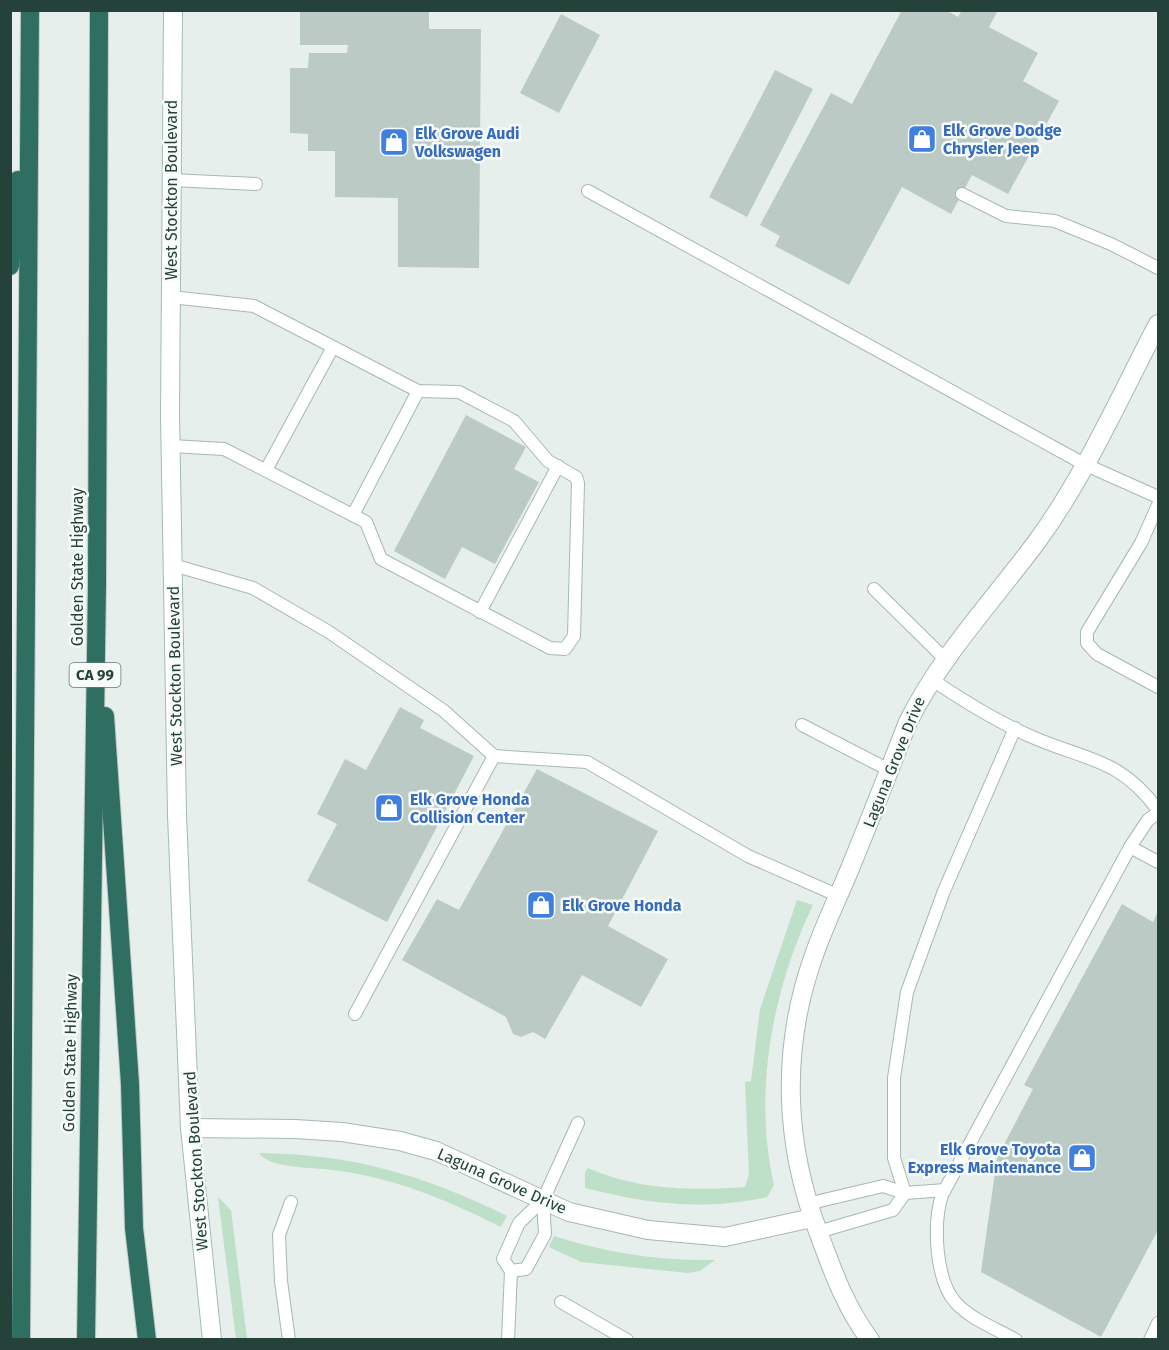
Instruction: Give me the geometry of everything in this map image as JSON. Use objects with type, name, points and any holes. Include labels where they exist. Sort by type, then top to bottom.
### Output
[{"type":"highway","points":[[21,1340],[30,10]]},
{"type":"highway","name":"Golden State Highway","points":[[86,1340],[97,584],[99,10]]},
{"type":"highway","points":[[10,266],[30,56]]},
{"type":"highway","points":[[97,584],[130,1084],[134,1228],[147,1340]]},
{"type":"street","name":"West Stockton Boulevard","points":[[173,10],[171,446],[177,815],[190,1128],[212,1340]]},
{"type":"street","name":"Laguna Grove Drive","points":[[870,1340],[852,1315],[840,1291],[813,1218],[794,1147],[790,1065],[798,1011],[813,958],[908,722],[931,679],[944,658],[1038,540],[1084,464],[1158,324]]},
{"type":"street","name":"Laguna Grove Drive","points":[[190,1128],[295,1129],[342,1132],[400,1141],[436,1151],[569,1212],[648,1230],[725,1236],[813,1218]]},
{"type":"lane","points":[[171,180],[256,184]]},
{"type":"lane","points":[[588,191],[1084,464],[1158,497]]},
{"type":"lane","points":[[962,194],[1006,216],[1055,221],[1111,244],[1158,268]]},
{"type":"lane","points":[[171,297],[255,306],[418,391],[459,392],[514,421],[548,461],[576,477],[578,483],[574,636],[571,644],[565,649],[549,648],[381,559],[366,522],[224,449],[171,446]]},
{"type":"lane","points":[[266,470],[333,347]]},
{"type":"lane","points":[[353,515],[418,391]]},
{"type":"lane","points":[[480,612],[558,466]]},
{"type":"lane","points":[[1158,505],[1141,543],[1088,632],[1087,643],[1097,654],[1158,687]]},
{"type":"lane","points":[[173,566],[253,588],[329,632],[444,711],[494,756],[587,762],[748,856],[839,896]]},
{"type":"lane","points":[[874,589],[944,658]]},
{"type":"lane","points":[[931,679],[1015,728],[1100,761],[1127,775],[1144,791],[1158,812],[1148,820],[1130,847],[945,1190],[937,1210],[938,1252],[950,1294],[957,1304],[972,1315],[1016,1340]]},
{"type":"lane","points":[[802,725],[889,770]]},
{"type":"lane","points":[[905,1193],[894,1158],[894,1078],[907,992],[944,891],[1015,728]]},
{"type":"lane","points":[[355,1014],[494,756]]},
{"type":"lane","points":[[1130,847],[1158,862]]},
{"type":"lane","points":[[508,1340],[511,1271],[503,1259],[519,1223],[543,1200],[578,1122]]},
{"type":"lane","points":[[813,1218],[883,1186],[905,1193],[945,1190]]},
{"type":"lane","points":[[813,1218],[893,1210],[905,1193]]},
{"type":"lane","points":[[511,1271],[526,1269],[545,1234],[543,1200]]},
{"type":"lane","points":[[289,1340],[281,1281],[279,1234],[291,1202]]},
{"type":"lane","points":[[561,1302],[627,1340]]},
{"type":"lane","points":[[1150,1340],[1158,1323]]},
{"type":"green space","points":[[797,900],[813,905],[787,972],[770,1042],[765,1114],[774,1185],[767,1197],[720,1204],[676,1204],[631,1198],[585,1188],[585,1172],[588,1168],[645,1185],[685,1189],[745,1187],[749,1174],[745,1082],[751,1081],[760,1009]]},
{"type":"green space","points":[[259,1153],[325,1158],[387,1170],[446,1189],[507,1216],[501,1227],[440,1199],[398,1184],[355,1173],[281,1165],[264,1158]]},
{"type":"green space","points":[[218,1197],[231,1210],[247,1339],[236,1339]]},
{"type":"green space","points":[[554,1236],[633,1255],[715,1260],[700,1271],[687,1273],[581,1262],[549,1247]]},
{"type":"building","name":"Elk Grove Audi Volkswagen","points":[[300,10],[429,10],[429,29],[481,29],[479,268],[398,267],[398,198],[335,197],[335,151],[308,151],[308,134],[290,133],[290,68],[308,68],[309,53],[347,53],[348,45],[300,45]]},
{"type":"building","name":"Elk Grove Dodge Chrysler Jeep","points":[[902,10],[946,10],[958,17],[962,10],[998,10],[989,27],[1038,53],[1023,81],[1059,101],[1008,194],[972,175],[951,214],[902,187],[849,285],[775,246],[780,236],[760,225],[831,93],[852,104]]},
{"type":"building","points":[[561,14],[600,35],[559,113],[520,93]]},
{"type":"building","points":[[775,70],[813,89],[747,217],[709,197]]},
{"type":"building","points":[[466,415],[526,447],[514,469],[539,482],[495,564],[462,547],[445,579],[394,551]]},
{"type":"building","points":[[400,707],[424,720],[420,728],[474,756],[387,922],[307,881],[337,824],[317,814],[345,759],[366,770]]},
{"type":"building","name":"Elk Grove Honda","points":[[537,769],[658,831],[608,926],[668,959],[641,1007],[582,975],[545,1039],[533,1032],[521,1037],[513,1034],[506,1017],[402,960],[437,899],[459,910]]},
{"type":"building","points":[[1122,904],[1153,922],[1158,911],[1158,1230],[1101,1337],[981,1272],[997,1158],[1033,1089],[1024,1085]]},
{"type":"place","name":"Elk Grove Dodge Chrysler Jeep","points":[[922,139]]},
{"type":"place","name":"Elk Grove Audi Volkswagen","points":[[394,142]]},
{"type":"place","name":"Elk Grove Honda Collision Center","points":[[389,808]]},
{"type":"place","name":"Elk Grove Honda","points":[[541,905]]},
{"type":"place","name":"Elk Grove Toyota Express Maintenance","points":[[1082,1158]]}]
